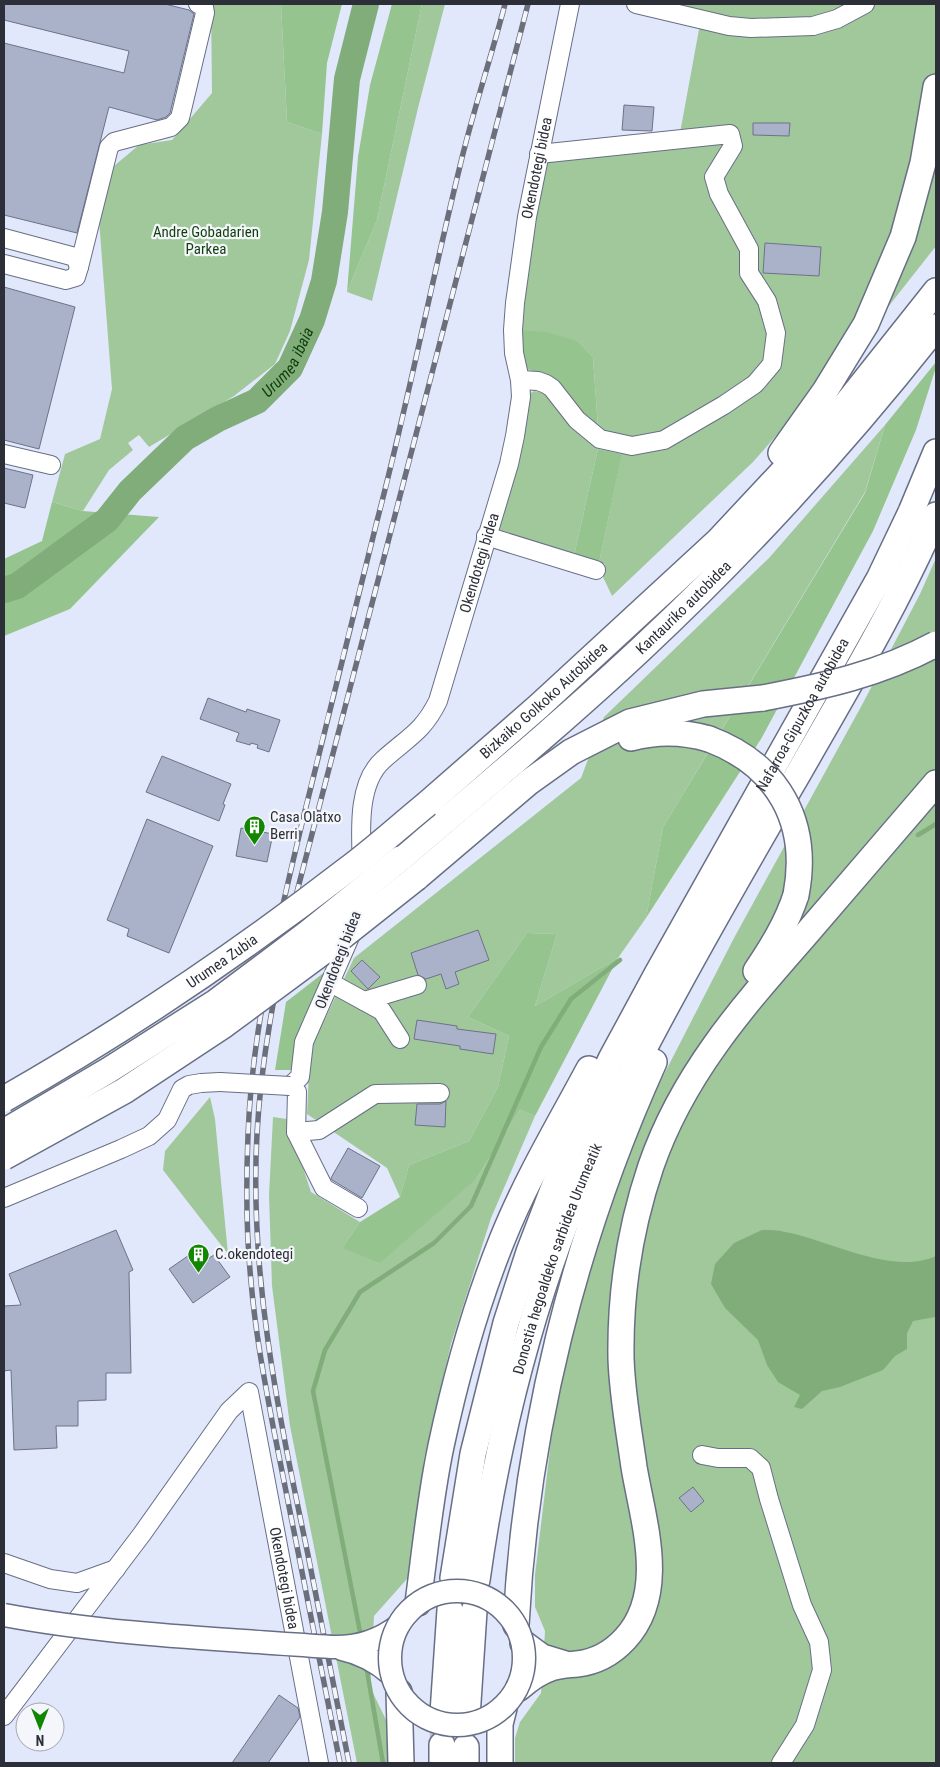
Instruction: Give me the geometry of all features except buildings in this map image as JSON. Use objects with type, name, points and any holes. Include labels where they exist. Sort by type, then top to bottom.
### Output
[{"type":"highway","points":[[659,595],[775,460],[803,424],[826,391],[866,324],[903,237],[923,163],[936,87]]},
{"type":"highway","name":"Kantauriko autobidea","points":[[659,595],[718,541],[847,403],[936,291]]},
{"type":"highway","name":"Kantauriko autobidea","points":[[400,859],[556,727],[642,648],[795,493],[862,417],[936,327]]},
{"type":"highway","name":"Nafarroa-Gipuzkoa autobidea","points":[[657,974],[880,577],[911,512],[936,452]]},
{"type":"highway","name":"Nafarroa-Gipuzkoa autobidea","points":[[695,956],[892,606],[925,542],[936,515]]},
{"type":"highway","name":"Bizkaiko Golkoko Autobidea","points":[[426,804],[539,706],[659,595]]},
{"type":"highway","points":[[4,1158],[124,1091],[224,1025],[320,954],[416,878],[529,782],[572,752],[630,722],[703,704],[763,698],[826,686],[868,674],[908,659],[936,644]]},
{"type":"highway","points":[[457,844],[563,768],[602,748],[632,738],[662,732],[693,734],[738,751],[763,771],[783,798],[793,821],[799,845],[799,879],[791,912],[774,945],[740,995],[734,1018]]},
{"type":"highway","points":[[518,1688],[540,1672],[608,1653],[617,1647],[631,1632],[643,1610],[649,1581],[647,1537],[624,1396],[622,1362],[623,1293],[634,1226],[642,1193],[665,1131],[697,1072],[734,1018],[936,783]]},
{"type":"highway","name":"Urumea Zubia","points":[[4,1099],[134,1022],[246,945],[349,869],[426,804]]},
{"type":"highway","name":"Urumea Zubia","points":[[4,1132],[109,1070],[216,1002],[308,934],[400,859]]},
{"type":"highway","points":[[576,1663],[542,1657],[520,1634],[518,1580],[542,1406],[574,1278],[597,1205],[652,1068],[690,984],[695,956]]},
{"type":"highway","name":"Donostia hegoaldeko sarbidea Urumeatik","points":[[657,974],[611,1059],[573,1139],[547,1201],[506,1323],[472,1463],[465,1579],[486,1520],[509,1406],[529,1332],[552,1262],[592,1157],[634,1067],[695,956]]},
{"type":"highway","points":[[418,1603],[440,1448],[453,1391],[469,1333],[502,1240],[529,1180],[602,1045],[635,992],[657,974]]},
{"type":"highway","points":[[455,1715],[462,1610]]},
{"type":"highway","points":[[395,1683],[401,1763]]},
{"type":"highway","points":[[500,1763],[500,1724],[504,1708]]},
{"type":"main road","points":[[4,1615],[94,1629],[353,1651],[383,1666],[408,1704],[419,1714],[447,1725],[462,1726],[477,1723],[491,1717],[504,1708],[518,1688],[525,1666],[520,1634],[507,1612],[480,1594],[464,1591],[432,1596],[418,1603],[406,1614],[397,1627],[392,1642],[390,1658],[395,1683]]},
{"type":"main road","points":[[331,1648],[366,1644],[388,1634],[397,1627]]},
{"type":"street","points":[[4,264],[66,280],[76,277],[109,147],[114,142],[170,127],[180,118],[205,14],[204,7],[198,4]]},
{"type":"street","name":"Okendotegi bidea","points":[[290,1086],[300,1077],[304,1042],[358,917],[362,878],[362,812],[369,781],[383,760],[415,735],[431,715],[438,701],[511,455],[521,397],[512,330],[514,303],[538,154],[570,4]]},
{"type":"street","points":[[636,4],[729,26],[773,28],[813,26],[837,19],[865,4]]},
{"type":"street","points":[[520,380],[538,382],[552,388],[577,420],[600,439],[632,446],[664,440],[724,406],[755,384],[772,364],[776,333],[768,301],[749,273],[749,249],[719,194],[714,177],[733,146],[730,134],[538,154]]},
{"type":"street","points":[[4,238],[75,257],[79,267]]},
{"type":"street","points":[[4,454],[50,465]]},
{"type":"street","points":[[486,536],[596,570]]},
{"type":"street","points":[[331,983],[382,1011],[400,1039]]},
{"type":"street","points":[[364,1002],[417,985]]},
{"type":"street","points":[[4,1198],[149,1136],[167,1120],[182,1088],[189,1085],[220,1082],[290,1086],[297,1092],[296,1132],[324,1188],[358,1208]]},
{"type":"street","points":[[296,1132],[319,1130],[375,1094],[440,1093]]},
{"type":"street","name":"Okendotegi bidea","points":[[116,1569],[229,1411],[250,1392],[319,1763]]},
{"type":"street","points":[[702,1455],[718,1458],[750,1458],[761,1468],[802,1605],[819,1642],[822,1670],[804,1725],[781,1763]]},
{"type":"street","points":[[4,1563],[50,1579],[77,1583],[116,1569]]},
{"type":"street","points":[[4,1716],[116,1569]]},
{"type":"green space","name":"Andre Gobadarien Parkea","points":[[211,4],[281,4],[287,122],[322,134],[309,260],[290,331],[275,364],[234,396],[149,447],[139,435],[128,443],[133,450],[109,470],[83,511],[52,502],[65,454],[100,439],[112,389],[99,220],[114,166],[139,145],[172,140],[212,93]]},
{"type":"green space","points":[[422,4],[445,4],[372,301],[347,292],[377,220]]},
{"type":"green space","points":[[666,4],[936,4],[936,246],[881,316],[753,462],[612,596],[603,577],[605,564],[599,563],[625,438],[598,428],[593,357],[578,341],[520,330],[525,304],[526,277],[532,236],[546,161],[678,144],[702,13]]},
{"type":"green space","points":[[534,391],[548,396],[554,401],[576,431],[598,449],[573,560],[502,536],[497,530],[529,394]]},
{"type":"green space","points":[[885,425],[865,492],[663,827],[646,918],[618,958],[535,1006],[557,934],[527,933],[468,1017],[509,1036],[498,1087],[469,1141],[409,1165],[400,1197],[387,1168],[307,1114],[310,1050],[354,958],[581,778],[604,717],[769,558]]},
{"type":"green space","points":[[936,558],[936,1763],[515,1763],[515,1738],[520,1722],[541,1693],[545,1631],[535,1607],[535,1575],[551,1441],[568,1345],[603,1214],[657,1088],[734,938],[863,703],[920,594]]},
{"type":"green space","points":[[210,1097],[215,1119],[228,1254],[163,1170],[165,1151]]},
{"type":"green space","points":[[520,1110],[535,1116],[491,1218],[451,1344],[424,1458],[414,1571],[374,1616],[370,1687],[390,1728],[392,1763],[357,1763],[290,1426],[272,1286],[269,1195],[273,1117],[287,1119],[311,1192],[360,1222],[342,1248],[476,1179]]},
{"type":"shaded area","points":[[281,4],[342,4],[327,63],[322,134],[287,122]]},
{"type":"shaded area","points":[[392,4],[422,4],[377,220],[347,292],[358,157],[370,85]]},
{"type":"shaded area","points":[[520,330],[546,332],[578,341],[593,357],[598,428],[580,415],[557,381],[545,374],[529,370],[524,366]]},
{"type":"shaded area","points":[[936,362],[916,430],[873,531],[761,739],[646,918],[663,827],[865,493],[885,425]]},
{"type":"shaded area","points":[[598,449],[622,454],[599,563],[573,560]]},
{"type":"shaded area","points":[[52,502],[83,511],[159,517],[70,609],[4,636],[4,559],[42,541]]},
{"type":"shaded area","points":[[527,933],[557,934],[535,1006],[618,958],[535,1116],[520,1110],[476,1179],[380,1263],[342,1248],[360,1222],[400,1197],[409,1165],[469,1141],[498,1087],[509,1036],[468,1017]]},
{"type":"shaded area","points":[[326,971],[299,1035],[291,1070],[275,1070],[286,1002]]},
{"type":"shaded area","points":[[762,1230],[780,1231],[802,1236],[861,1254],[900,1262],[919,1261],[936,1256],[936,1315],[935,1317],[913,1321],[907,1333],[907,1349],[895,1356],[883,1370],[840,1387],[822,1391],[802,1409],[794,1407],[800,1395],[778,1382],[767,1365],[758,1340],[725,1308],[711,1284],[715,1264],[734,1243]]},
{"type":"waterway","name":"Urumea ibaia","points":[[4,590],[17,586],[107,520],[130,491],[185,438],[218,419],[257,401],[290,368],[312,320],[324,281],[335,212],[347,79],[366,4]]},
{"type":"waterway","points":[[918,835],[936,824]]},
{"type":"waterway","points":[[361,1637],[313,1391],[325,1350],[360,1292],[434,1243],[471,1206],[541,1047],[571,999],[620,960]]},
{"type":"waterway","points":[[366,1665],[383,1763]]},
{"type":"tunnel","points":[[450,1610],[453,1578]]},
{"type":"tunnel","points":[[474,1611],[477,1580]]},
{"type":"tunnel","points":[[442,1745],[443,1713]]},
{"type":"railway","points":[[340,1763],[273,1426],[255,1318],[249,1263],[247,1208],[250,1095],[261,1016],[284,898],[399,432],[460,166],[505,4]]},
{"type":"railway","points":[[349,1763],[287,1451],[269,1346],[258,1240],[256,1187],[259,1106],[270,1022],[292,911],[528,4]]},
{"type":"place","name":"Casa Olatxo Berri","points":[[254,845]]},
{"type":"place","name":"C.okendotegi","points":[[199,1273]]}]
